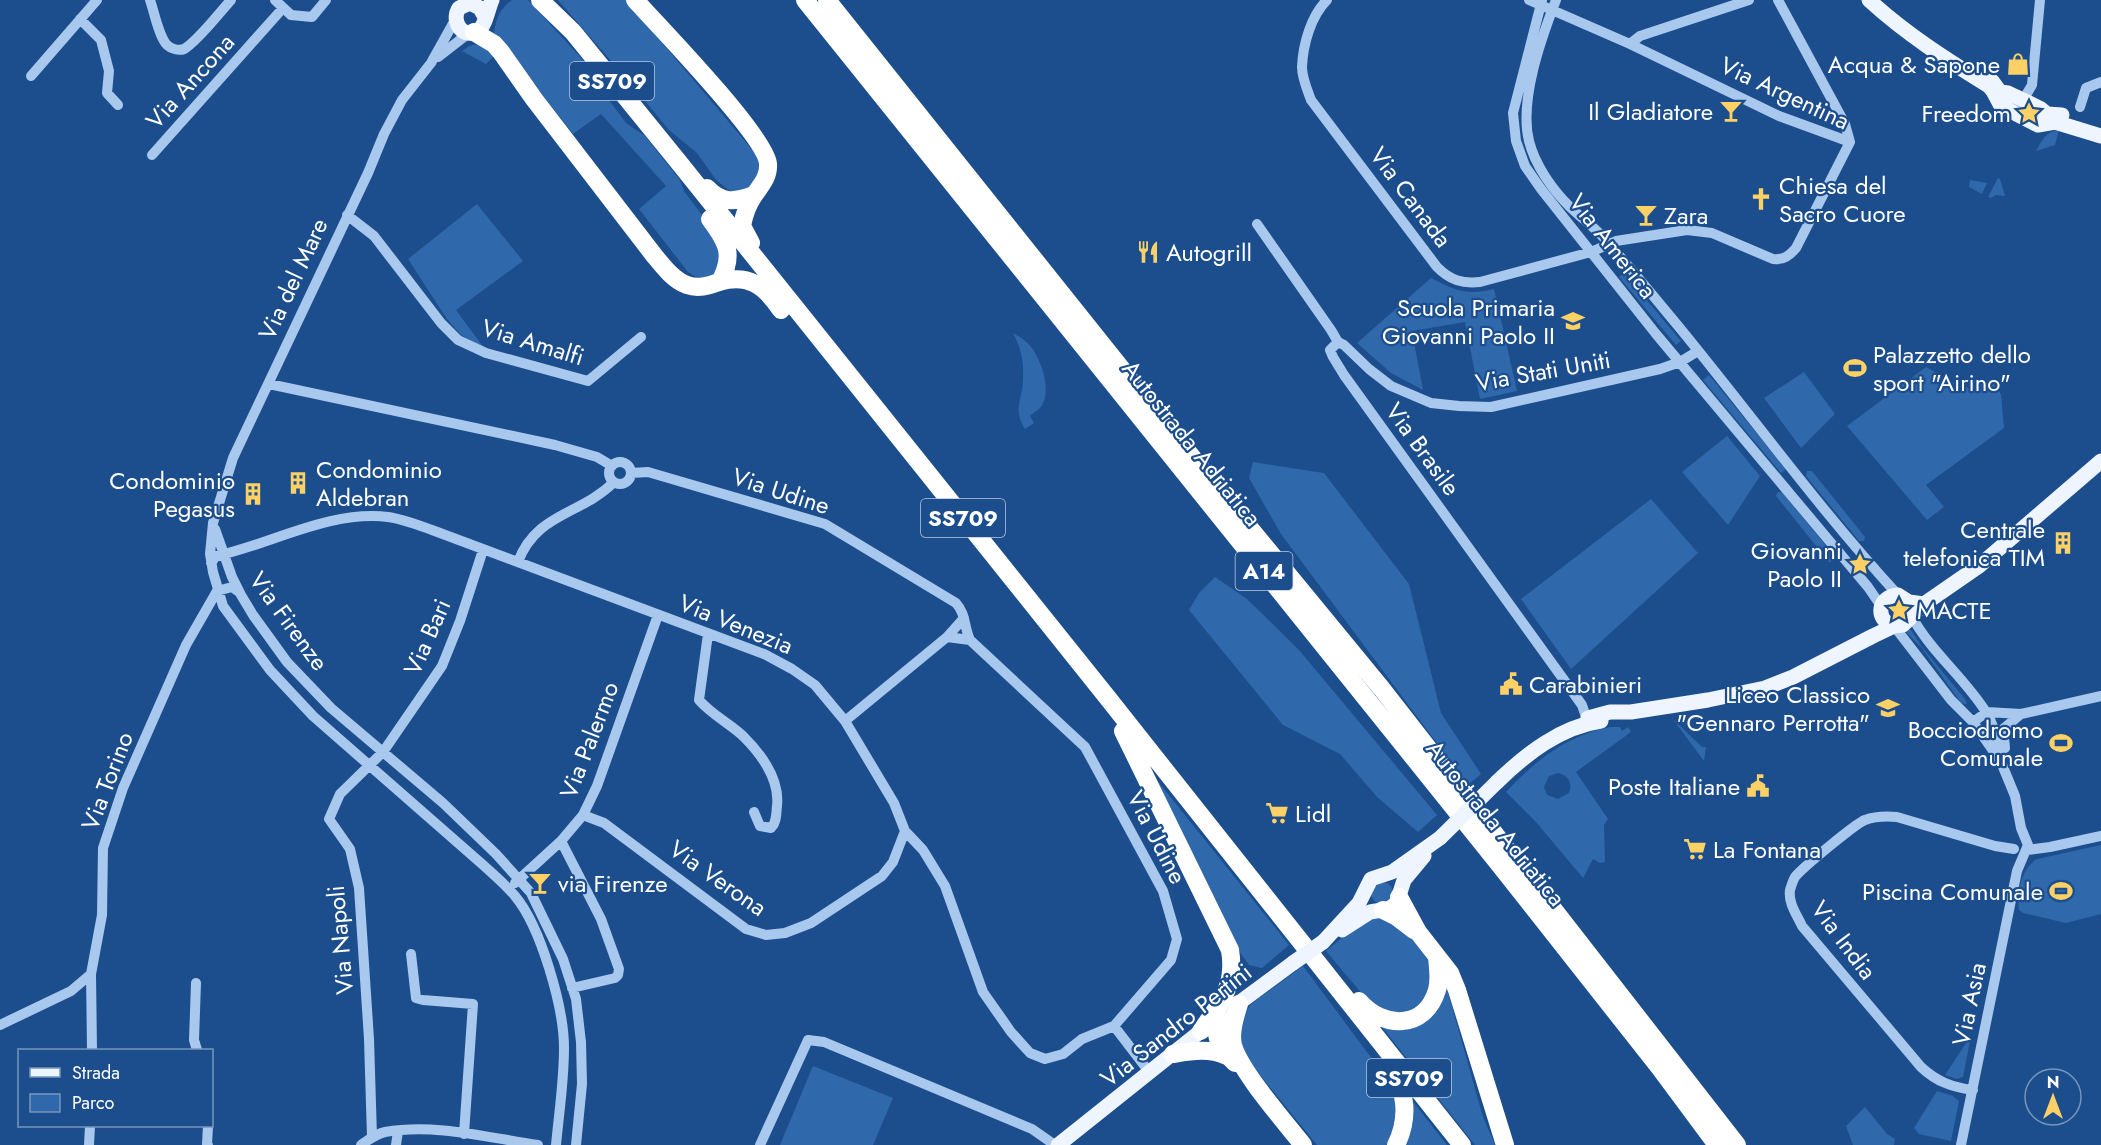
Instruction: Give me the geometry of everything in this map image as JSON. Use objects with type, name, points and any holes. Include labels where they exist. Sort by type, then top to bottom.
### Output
[{"type":"highway","name":"SS709","points":[[540,0],[573,32],[681,165],[1462,1145]]},
{"type":"highway","points":[[636,0],[740,117],[760,145],[769,163],[766,180],[754,195],[745,213],[742,226],[749,241],[769,265],[774,283]]},
{"type":"highway","name":"Autostrada Adriatica","points":[[805,0],[1499,864],[1717,1145]]},
{"type":"highway","name":"Autostrada Adriatica","points":[[827,0],[1216,487],[1382,689],[1737,1145]]},
{"type":"highway","points":[[478,26],[664,268],[686,285],[699,288],[744,279],[755,283],[768,294],[801,332],[820,339]]},
{"type":"highway","points":[[681,165],[687,190],[720,233],[727,246],[729,257],[720,282]]},
{"type":"highway","points":[[681,165],[695,175],[712,194],[725,201],[740,200],[754,195]]},
{"type":"highway","points":[[1107,697],[1230,950],[1233,967],[1229,985],[1201,1031]]},
{"type":"highway","points":[[1399,894],[1418,932],[1450,973],[1504,1145]]},
{"type":"highway","points":[[1380,910],[1397,917],[1418,932]]},
{"type":"highway","points":[[1330,979],[1344,984],[1366,1010],[1376,1017],[1396,1022],[1411,1020],[1425,1010],[1435,996],[1438,980],[1437,957]]},
{"type":"highway","points":[[1239,1004],[1232,1031],[1232,1043],[1252,1078],[1303,1145]]},
{"type":"highway","points":[[1356,1012],[1365,1033],[1396,1075],[1401,1090],[1406,1121],[1396,1145]]},
{"type":"highway","points":[[1218,1018],[1216,1032],[1227,1056],[1252,1078]]},
{"type":"highway","points":[[1173,1054],[1208,1050],[1227,1056]]},
{"type":"main road","name":"Via del Mare","points":[[478,26],[492,0]]},
{"type":"main road","points":[[1869,0],[1926,46],[1998,95],[2008,93],[2023,100],[2041,109],[2045,118]]},
{"type":"main road","points":[[1875,0],[1891,16],[1943,53],[1993,81],[2001,106],[2038,125],[2045,118],[2060,114],[2101,130]]},
{"type":"main road","name":"Via del Mare","points":[[455,11],[462,5],[474,2],[480,8],[478,26]]},
{"type":"main road","points":[[455,11],[458,27],[478,26]]},
{"type":"main road","points":[[2045,118],[2101,136]]},
{"type":"main road","points":[[1886,617],[1907,622],[1911,604],[1979,566],[2101,461]]},
{"type":"main road","points":[[1585,720],[1610,712],[1631,712],[1765,688],[1801,673],[1873,636],[1886,617],[1889,596],[1911,604]]},
{"type":"main road","name":"Via Sandro Pertini","points":[[1057,1145],[1201,1031],[1293,963],[1360,918],[1393,906],[1404,880],[1438,839],[1524,757],[1585,720]]},
{"type":"main road","name":"Via Sandro Pertini","points":[[1323,942],[1359,903],[1371,879],[1392,872],[1438,839]]},
{"type":"main road","points":[[1381,875],[1391,878],[1398,886],[1399,894]]},
{"type":"main road","points":[[1364,894],[1368,904],[1380,910]]},
{"type":"street","points":[[31,76],[97,0]]},
{"type":"street","points":[[150,0],[167,46],[180,50],[193,42],[231,0]]},
{"type":"street","name":"Via Ancona","points":[[152,155],[279,4],[291,15],[312,17],[326,0]]},
{"type":"street","name":"Via Canada","points":[[1327,0],[1318,9],[1305,42],[1302,68],[1311,100],[1442,272],[1457,281],[1480,282],[1600,248]]},
{"type":"street","points":[[1528,0],[1542,3]]},
{"type":"street","points":[[1630,44],[1640,36],[1749,0]]},
{"type":"street","points":[[1778,0],[1845,124],[1850,142]]},
{"type":"street","points":[[2023,100],[2032,85],[2040,0]]},
{"type":"street","name":"Via America","points":[[1542,3],[1513,113],[1516,141],[1526,166],[1698,351],[1861,552],[1911,604]]},
{"type":"street","name":"Via Argentina","points":[[1542,3],[1554,5],[1779,116],[1850,142],[1796,248],[1782,260],[1773,259],[1712,233],[1699,230],[1678,231],[1600,248]]},
{"type":"street","name":"Via America","points":[[1554,5],[1528,91],[1526,115],[1530,141],[1537,161],[1548,180],[1600,248],[1680,362],[1868,587],[1886,617]]},
{"type":"street","name":"Via del Mare","points":[[213,523],[233,458],[368,173],[384,134],[402,100],[431,63],[455,11]]},
{"type":"street","points":[[80,19],[101,40],[109,71],[107,93],[118,105]]},
{"type":"street","name":"Via del Mare","points":[[431,63],[478,26]]},
{"type":"street","points":[[2079,107],[2086,88],[2101,82]]},
{"type":"street","name":"Via Amalfi","points":[[347,215],[374,236],[441,323],[458,340],[486,353],[588,381],[641,337]]},
{"type":"street","points":[[1257,224],[1338,342]]},
{"type":"street","name":"Via Stati Uniti","points":[[1338,342],[1391,386],[1431,403],[1491,407],[1637,374],[1680,362],[1698,351]]},
{"type":"street","name":"Via Brasile","points":[[1338,342],[1330,350],[1332,357],[1574,697],[1585,720]]},
{"type":"street","name":"Via Udine","points":[[269,384],[555,445],[597,457],[612,466],[622,463],[628,466],[631,473],[648,472],[825,524],[956,603],[961,608],[970,640],[1085,747],[1163,891],[1178,939],[1171,960],[1114,1026]]},
{"type":"street","points":[[612,466],[609,475],[614,482],[620,484],[627,482],[631,473]]},
{"type":"street","points":[[1780,482],[1795,472]]},
{"type":"street","points":[[518,562],[537,531],[614,482]]},
{"type":"street","name":"Via Venezia","points":[[211,563],[216,556],[328,522],[365,517],[388,517],[518,562],[764,654],[815,685],[845,721],[894,803],[905,831],[923,850],[945,886],[983,992],[1011,1032],[1030,1053],[1045,1059],[1063,1054],[1082,1039],[1114,1026]]},
{"type":"street","name":"Via Firenze","points":[[213,523],[223,555],[241,595],[287,662],[331,708],[442,803],[496,854],[531,893],[563,959],[576,999],[581,1042],[582,1084],[576,1145]]},
{"type":"street","name":"Via Firenze","points":[[213,523],[210,554],[217,591],[223,606],[270,670],[313,716],[372,764],[508,889],[516,897],[534,927],[557,1002],[564,1046],[563,1084],[556,1145]]},
{"type":"street","name":"Via Bari","points":[[372,764],[383,752],[442,666],[460,621],[483,550]]},
{"type":"street","points":[[1849,565],[1861,552]]},
{"type":"street","points":[[207,610],[215,606],[237,607],[241,595],[232,587],[217,591]]},
{"type":"street","name":"Via Torino","points":[[92,1049],[91,974],[102,915],[103,848],[113,816],[186,645],[217,591]]},
{"type":"street","points":[[1911,604],[1919,628],[1986,712],[1997,737],[2001,762]]},
{"type":"street","name":"Via Palermo","points":[[508,889],[561,841],[583,815],[597,786],[658,615]]},
{"type":"street","points":[[1886,617],[1951,700],[1973,722],[2001,762],[2015,796],[2027,847]]},
{"type":"street","points":[[845,721],[947,637],[964,618]]},
{"type":"street","points":[[708,634],[699,700],[710,713],[742,736],[768,767],[779,794],[775,824],[771,828],[760,826],[754,812]]},
{"type":"street","points":[[947,637],[970,640]]},
{"type":"street","points":[[1973,722],[1986,712],[2021,714],[2101,696]]},
{"type":"street","points":[[2001,762],[2005,750],[2003,729],[2021,714]]},
{"type":"street","name":"Via Napoli","points":[[372,764],[340,794],[329,819],[350,849],[359,888],[369,1039],[372,1137]]},
{"type":"street","name":"Via Verona","points":[[583,815],[604,823],[746,929],[766,935],[785,933],[811,922],[882,876],[893,862],[905,831]]},
{"type":"street","name":"Via India","points":[[1973,1090],[1953,1087],[1934,1079],[1921,1067],[1802,926],[1790,902],[1790,890],[1794,878],[1861,822],[1874,817],[1897,817],[1995,846],[2014,846]]},
{"type":"street","points":[[2021,828],[2014,846],[2020,853],[2027,847],[2050,847],[2101,836]]},
{"type":"street","points":[[561,841],[601,920],[619,969],[615,978],[572,988]]},
{"type":"street","name":"Via Asia","points":[[2014,846],[2018,871]]},
{"type":"street","name":"Via Asia","points":[[1961,1145],[2018,871],[2027,847]]},
{"type":"street","points":[[411,954],[416,998],[472,1004],[464,1134]]},
{"type":"street","points":[[0,1025],[71,991],[91,974]]},
{"type":"street","points":[[196,983],[194,1040],[197,1049]]},
{"type":"street","points":[[1114,1026],[1150,1073]]},
{"type":"street","points":[[760,1145],[808,1040],[824,1042],[951,1094],[1032,1129],[1057,1145]]},
{"type":"street","points":[[89,1145],[90,1127]]},
{"type":"street","points":[[208,1127],[208,1145]]},
{"type":"street","points":[[361,1145],[384,1132],[437,1130],[499,1142],[538,1145]]},
{"type":"street","points":[[396,1145],[398,1131]]},
{"type":"green space","points":[[512,0],[528,0],[593,71],[603,92],[626,123],[645,136],[680,180],[684,191],[720,239],[723,270],[705,280],[688,272],[639,209],[666,186],[601,114],[573,134],[494,33],[499,14]]},
{"type":"green space","points":[[558,0],[626,0],[760,159],[757,185],[745,191],[730,191],[717,181],[697,153],[669,130]]},
{"type":"green space","points":[[476,44],[485,47],[494,56],[486,64],[462,51]]},
{"type":"green space","points":[[2059,130],[2055,145],[2036,151],[2048,134]]},
{"type":"green space","points":[[1998,178],[2005,196],[1988,197]]},
{"type":"green space","points":[[1970,180],[1987,183],[1982,194],[1969,187]]},
{"type":"green space","points":[[477,204],[523,261],[456,310],[484,348],[461,335],[447,319],[408,259]]},
{"type":"green space","points":[[1624,273],[1681,341],[1676,345],[1619,277]]},
{"type":"green space","points":[[1431,278],[1461,291],[1476,292],[1494,289],[1517,391],[1480,399],[1465,322],[1412,331],[1423,390],[1391,373],[1357,343]]},
{"type":"green space","points":[[1013,333],[1028,343],[1036,354],[1046,385],[1041,407],[1030,416],[1034,423],[1025,429],[1019,416],[1023,386],[1022,361]]},
{"type":"green space","points":[[1926,367],[1954,383],[1972,389],[1990,379],[2001,394],[2004,428],[1926,485],[1944,507],[1927,520],[1847,426]]},
{"type":"green space","points":[[1804,372],[1835,414],[1801,448],[1764,398]]},
{"type":"green space","points":[[1709,375],[1786,469],[1781,473],[1703,380]]},
{"type":"green space","points":[[1727,436],[1760,476],[1728,525],[1682,472]]},
{"type":"green space","points":[[1253,462],[1324,473],[1409,584],[1441,713],[1481,774],[1468,785],[1281,534],[1249,478]]},
{"type":"green space","points":[[1807,471],[1812,471],[1865,537],[1864,541],[1859,541],[1806,476]]},
{"type":"green space","points":[[1778,492],[1782,492],[1835,557],[1834,561],[1829,562],[1776,496]]},
{"type":"green space","points":[[1651,499],[1698,553],[1571,669],[1521,599]]},
{"type":"green space","points":[[1215,577],[1247,599],[1299,650],[1437,815],[1418,832],[1377,797],[1340,754],[1283,725],[1189,610],[1199,593]]},
{"type":"green space","points":[[1911,630],[1967,704],[1961,703],[1921,647],[1907,633]]},
{"type":"green space","points":[[1672,718],[1702,747],[1706,747],[1704,761]]},
{"type":"green space","points":[[1620,727],[1622,731],[1628,727],[1631,732],[1576,772],[1608,819],[1604,825],[1605,862],[1600,863],[1593,859],[1583,878],[1536,822],[1506,792],[1540,760],[1579,736]],"holes":[[[1562,774],[1570,783],[1569,793],[1558,799],[1547,795],[1544,787],[1549,776]]]},
{"type":"green space","points":[[1152,774],[1289,945],[1262,968],[1249,965],[1236,947]]},
{"type":"green space","name":"Piscina Comunale","points":[[2101,845],[2101,914],[2066,923],[2023,913],[2019,910],[2018,896],[2021,881],[2027,868],[2037,859]]},
{"type":"green space","points":[[1382,882],[1390,885],[1393,893],[1390,901],[1382,904],[1374,901],[1371,893],[1374,885]]},
{"type":"green space","points":[[1385,915],[1415,938],[1432,967],[1431,993],[1412,1013],[1396,1016],[1368,1001],[1326,951],[1364,920]]},
{"type":"green space","points":[[1303,966],[1393,1087],[1400,1110],[1390,1142],[1386,1145],[1317,1145],[1242,1053],[1238,1026],[1244,1013],[1252,1003]]},
{"type":"green space","points":[[1445,982],[1483,1117],[1495,1145],[1475,1145],[1382,1027],[1405,1027]]},
{"type":"green space","points":[[1968,1040],[1970,1041],[1963,1077],[1957,1079],[1945,1075]]},
{"type":"green space","points":[[813,1066],[893,1098],[873,1145],[780,1145]]},
{"type":"green space","points":[[1937,1091],[1953,1096],[1959,1101],[1951,1141],[1919,1134],[1914,1128]]},
{"type":"green space","points":[[1411,1099],[1447,1145],[1402,1145]]},
{"type":"green space","points":[[1865,1107],[1887,1134],[1895,1139],[1894,1145],[1853,1145],[1846,1126]]},
{"type":"place","name":"Acqua & Sapone","points":[[2018,64]]},
{"type":"place","name":"Il Gladiatore","points":[[1731,111]]},
{"type":"place","name":"Freedom","points":[[2029,113]]},
{"type":"place","name":"Chiesa del Sacro Cuore","points":[[1761,199]]},
{"type":"place","name":"Zara","points":[[1646,215]]},
{"type":"place","name":"Autogrill","points":[[1148,252]]},
{"type":"place","name":"Scuola Primaria Giovanni Paolo II","points":[[1573,321]]},
{"type":"place","name":"Palazzetto dello sport \"Airino\"","points":[[1855,368]]},
{"type":"place","name":"Condominio Aldebran","points":[[298,483]]},
{"type":"place","name":"Condominio Pegasus","points":[[253,494]]},
{"type":"place","name":"Centrale telefonica TIM","points":[[2063,543]]},
{"type":"place","name":"Giovanni Paolo II","points":[[1860,564]]},
{"type":"place","name":"MACTE","points":[[1899,610]]},
{"type":"place","name":"Carabinieri","points":[[1511,684]]},
{"type":"place","name":"Liceo Classico \"Gennaro Perrotta\"","points":[[1888,708]]},
{"type":"place","name":"Bocciodromo Comunale","points":[[2061,743]]},
{"type":"place","name":"Poste Italiane","points":[[1758,786]]},
{"type":"place","name":"Lidl","points":[[1277,813]]},
{"type":"place","name":"La Fontana","points":[[1695,849]]},
{"type":"place","name":"via Firenze","points":[[540,883]]},
{"type":"place","name":"Piscina Comunale","points":[[2061,891]]}]
